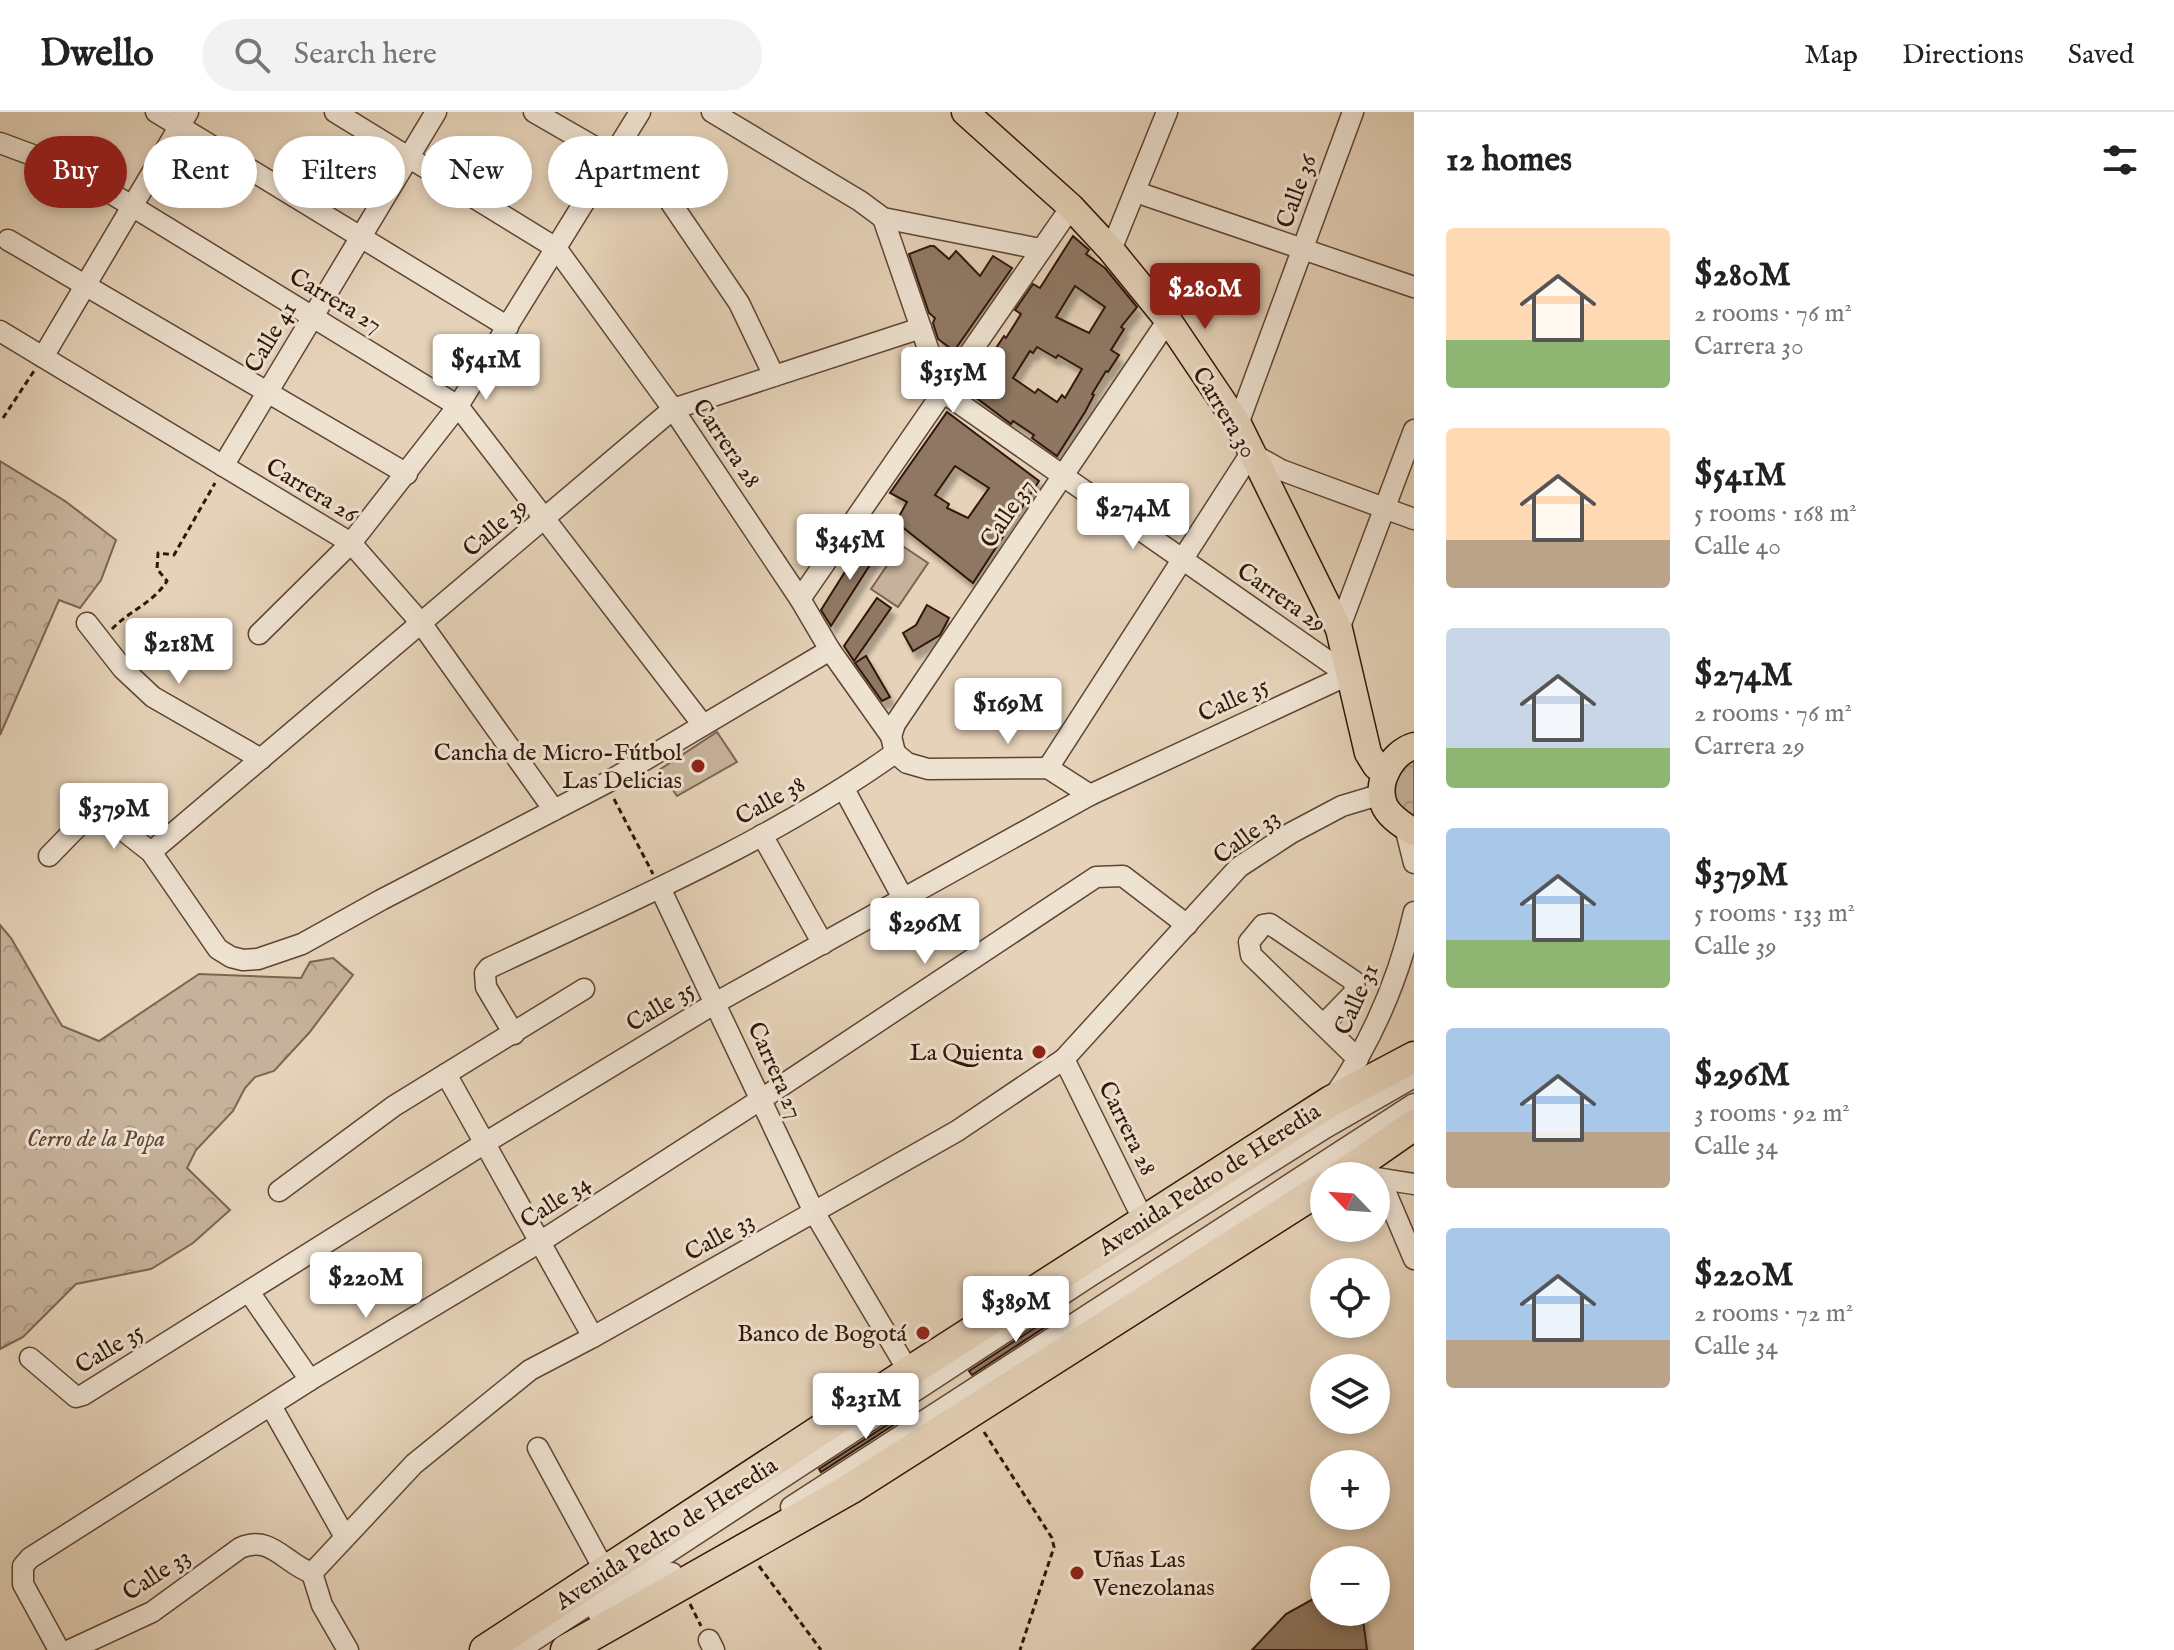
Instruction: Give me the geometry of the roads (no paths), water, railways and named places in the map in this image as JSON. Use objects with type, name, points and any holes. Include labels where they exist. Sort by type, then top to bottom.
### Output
[{"type":"highway","name":"Avenida Pedro de Heredia","points":[[485,1650],[1331,1101],[1414,1057]]},
{"type":"highway","name":"Avenida Pedro de Heredia","points":[[1373,1162],[1414,1125]]},
{"type":"highway","name":"Avenida Pedro de Heredia","points":[[569,1649],[850,1489],[971,1411],[1310,1205]]},
{"type":"main road","name":"Carrera 30","points":[[965,112],[1071,207],[1111,250],[1168,320],[1238,424],[1339,629],[1371,760],[1384,783],[1386,808],[1409,829]]},
{"type":"main road","points":[[1384,783],[1401,752],[1414,746]]},
{"type":"street","points":[[156,112],[184,119],[361,237],[508,327]]},
{"type":"street","points":[[335,112],[556,248]]},
{"type":"street","name":"Calle 41","points":[[223,466],[436,112]]},
{"type":"street","points":[[534,112],[576,136]]},
{"type":"street","points":[[625,136],[640,112]]},
{"type":"street","points":[[712,112],[883,218],[1040,249]]},
{"type":"street","points":[[1111,250],[1167,112]]},
{"type":"street","name":"Calle 36","points":[[1238,424],[1353,112]]},
{"type":"street","points":[[43,357],[184,119]]},
{"type":"street","name":"Carrera 27","points":[[0,143],[73,170],[458,406],[703,725]]},
{"type":"street","points":[[1136,192],[1414,287]]},
{"type":"street","points":[[800,599],[1071,207]]},
{"type":"street","points":[[259,634],[351,543],[407,474],[458,406],[581,208]]},
{"type":"street","points":[[674,208],[739,303],[774,376]]},
{"type":"street","points":[[883,218],[943,392]]},
{"type":"street","points":[[8,240],[407,474]]},
{"type":"street","name":"Carrera 28","points":[[556,248],[673,409],[893,744]]},
{"type":"street","name":"Calle 37","points":[[893,744],[895,724],[1168,320]]},
{"type":"street","name":"Calle 39","points":[[151,852],[673,409],[921,328]]},
{"type":"street","name":"Carrera 26","points":[[0,331],[351,543],[421,623],[554,810]]},
{"type":"street","name":"Carrera 29","points":[[943,392],[1348,675]]},
{"type":"street","points":[[1339,629],[1414,430]]},
{"type":"street","points":[[1048,768],[1251,453],[1281,470],[1414,519]]},
{"type":"street","points":[[87,623],[123,669],[153,697],[261,759]]},
{"type":"street","points":[[49,856],[95,812],[101,813],[151,852],[218,949],[231,957],[258,959],[302,944],[606,783],[830,650]]},
{"type":"street","name":"Calle 35","points":[[30,1358],[76,1397],[83,1395],[717,1002],[1090,795],[1348,675]]},
{"type":"street","points":[[893,744],[907,763],[928,769],[1048,768],[1090,795]]},
{"type":"street","name":"Calle 38","points":[[514,1034],[484,980],[489,968],[660,888],[762,835],[844,789],[893,744]]},
{"type":"street","name":"Calle 33","points":[[70,1650],[152,1612],[249,1543],[267,1544],[294,1565],[312,1573],[414,1464],[530,1370],[957,1131],[1064,1059],[1239,867],[1291,833],[1384,783]]},
{"type":"street","points":[[844,789],[904,900]]},
{"type":"street","points":[[1409,829],[1414,863]]},
{"type":"street","points":[[762,835],[823,944]]},
{"type":"street","name":"Calle 34","points":[[59,1650],[23,1584],[23,1566],[30,1558],[310,1380],[540,1242],[1096,877],[1123,876],[1187,925]]},
{"type":"street","name":"Carrera 27","points":[[660,888],[717,1002],[814,1212],[909,1372]]},
{"type":"street","name":"Calle 31","points":[[1331,1101],[1358,1059],[1388,998],[1414,912]]},
{"type":"street","points":[[1324,1024],[1355,992],[1354,981],[1270,924],[1263,925],[1249,942],[1251,955],[1358,1059]]},
{"type":"street","points":[[279,1191],[394,1106],[584,989]]},
{"type":"street","name":"Carrera 28","points":[[1064,1059],[1144,1221]]},
{"type":"street","points":[[446,1074],[593,1337]]},
{"type":"street","points":[[519,1650],[1092,1275],[1337,1121],[1414,1077]]},
{"type":"street","points":[[537,1650],[803,1499],[1414,1104]]},
{"type":"street","points":[[1390,1182],[1414,1184]]},
{"type":"street","points":[[1390,1226],[1414,1259]]},
{"type":"street","points":[[249,1292],[310,1380]]},
{"type":"street","points":[[271,1406],[345,1537]]},
{"type":"street","points":[[538,1448],[606,1573]]},
{"type":"street","points":[[312,1573],[322,1605],[348,1650]]},
{"type":"place","name":"Cancha de Micro-Fútbol Las Delicias","points":[[698,766]]},
{"type":"place","name":"La Quienta","points":[[1039,1052]]},
{"type":"place","name":"Banco de Bogotá","points":[[923,1333]]},
{"type":"place","name":"Uñas Las Venezolanas","points":[[1077,1573]]},
{"type":"park label","name":"Cerro de la Popa","points":[[96,1138]]}]
